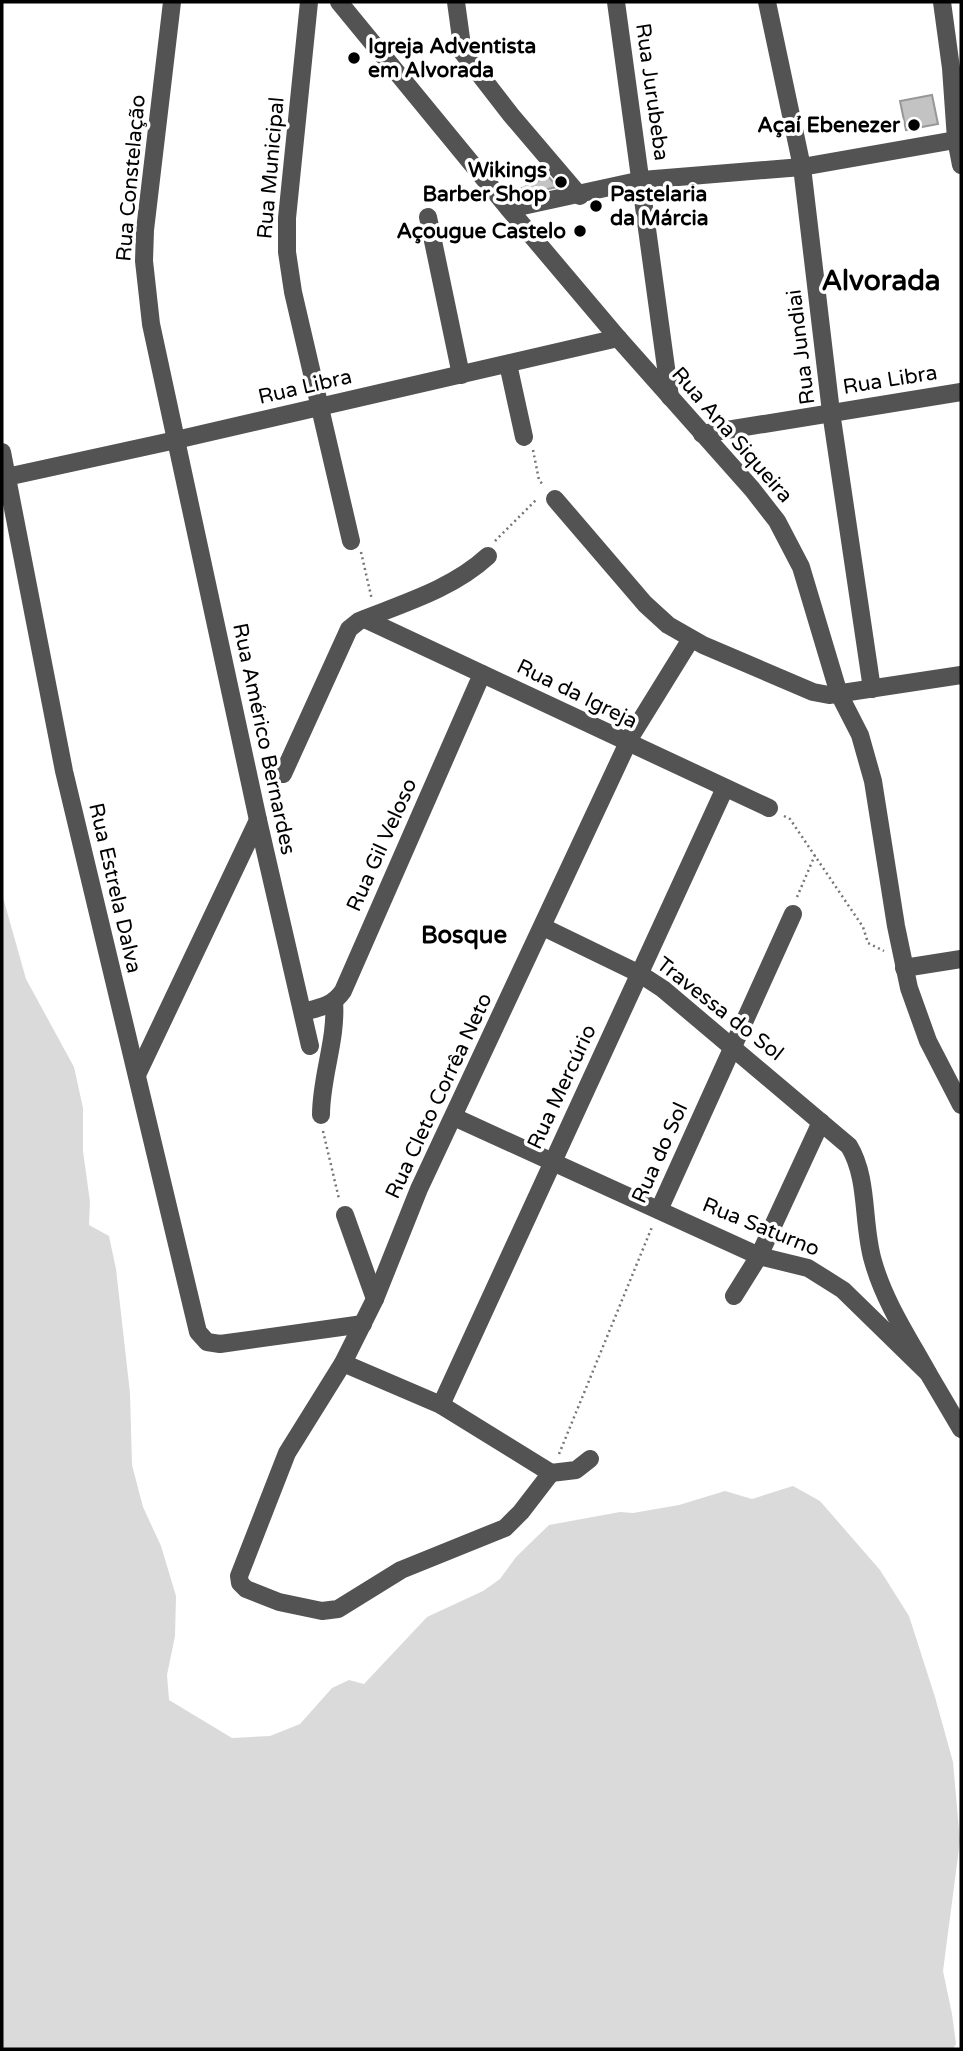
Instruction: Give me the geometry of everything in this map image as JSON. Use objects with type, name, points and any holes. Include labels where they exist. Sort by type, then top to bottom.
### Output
[{"type":"street","name":"Rua Constelação","points":[[172,2],[144,261],[151,324],[176,440]]},
{"type":"street","name":"Rua Municipal","points":[[309,2],[286,235],[293,292],[351,541]]},
{"type":"street","name":"Rua Ana Siqueira","points":[[339,2],[509,209],[777,521],[801,567],[839,694],[860,735],[873,782],[904,968],[929,1041],[961,1105]]},
{"type":"street","points":[[457,2],[463,52],[511,115],[580,196]]},
{"type":"street","name":"Rua Jurubeba","points":[[616,2],[670,397]]},
{"type":"street","name":"Rua Jundiai","points":[[767,2],[802,167],[831,412],[872,689]]},
{"type":"street","points":[[942,2],[961,165]]},
{"type":"street","points":[[509,209],[580,196],[642,180],[802,167],[958,139]]},
{"type":"street","points":[[428,217],[461,375]]},
{"type":"street","name":"Rua Libra","points":[[5,477],[618,338]]},
{"type":"street","points":[[508,363],[528,442]]},
{"type":"street","name":"Rua Libra","points":[[702,434],[961,392]]},
{"type":"street","name":"Rua Américo Bernardes","points":[[176,440],[310,1046]]},
{"type":"street","name":"Rua Estrela Dalva","points":[[2,452],[64,771],[198,1332],[206,1342],[220,1344],[363,1324]]},
{"type":"street","points":[[547,496],[645,604],[668,625],[691,639],[813,692],[839,694],[961,675]]},
{"type":"street","points":[[284,774],[345,634],[353,625],[444,586],[475,568],[488,556]]},
{"type":"street","name":"Rua da Igreja","points":[[366,619],[769,808]]},
{"type":"street","name":"Rua Cleto Corrêa Neto","points":[[551,1473],[505,1528],[401,1570],[338,1609],[322,1611],[279,1602],[246,1589],[240,1583],[239,1576],[287,1453],[343,1363],[375,1300],[419,1189],[628,744],[691,639]]},
{"type":"street","name":"Rua Gil Veloso","points":[[334,1001],[346,984],[482,674]]},
{"type":"street","name":"Rua Mercúrio","points":[[441,1405],[725,789]]},
{"type":"street","points":[[137,1075],[258,820]]},
{"type":"street","name":"Rua do Sol","points":[[659,1210],[793,914]]},
{"type":"street","name":"Travessa do Sol","points":[[543,927],[640,974],[663,989],[734,1046],[849,1146],[857,1160],[873,1262],[888,1300],[928,1373]]},
{"type":"street","points":[[904,968],[961,959]]},
{"type":"street","points":[[303,1013],[334,1001],[333,1035],[322,1085],[321,1115]]},
{"type":"street","name":"Rua Saturno","points":[[454,1117],[758,1256],[808,1268],[843,1290],[928,1373],[961,1429]]},
{"type":"street","points":[[734,1296],[758,1256],[821,1122]]},
{"type":"street","points":[[345,1215],[375,1300]]},
{"type":"street","points":[[343,1363],[441,1405],[551,1473],[576,1470],[590,1460]]},
{"type":"path","points":[[488,556],[492,543],[547,496],[539,480],[528,442]]},
{"type":"path","points":[[790,819],[863,927],[868,943],[888,952],[900,948]]},
{"type":"path","points":[[793,914],[794,904],[815,855]]},
{"type":"path","points":[[321,1115],[333,1178],[345,1215]]},
{"type":"path","name":"Rua do Sol","points":[[551,1473],[659,1210]]},
{"type":"shaded area","points":[[2,894],[26,979],[74,1067],[83,1108],[83,1151],[90,1202],[89,1225],[109,1236],[116,1269],[130,1393],[132,1465],[143,1507],[161,1546],[176,1596],[175,1636],[167,1675],[169,1700],[232,1738],[270,1736],[300,1724],[332,1688],[349,1680],[364,1684],[427,1617],[483,1591],[500,1579],[516,1557],[549,1525],[679,1505],[725,1491],[752,1499],[793,1486],[820,1501],[880,1570],[909,1616],[935,1697],[953,1762],[960,1841],[943,1971],[956,2044],[953,2049],[2,2049]]},
{"type":"building","points":[[932,95],[938,124],[906,130],[900,101]]},
{"type":"building","points":[[548,176],[557,187],[520,195],[518,190]]},
{"type":"place","name":"Igreja Adventista em Alvorada","points":[[354,58]]},
{"type":"place","name":"Açaí Ebenezer","points":[[914,125]]},
{"type":"place","name":"Wikings Barber Shop","points":[[561,182]]},
{"type":"place","name":"Pastelaria da Márcia","points":[[596,206]]},
{"type":"place","name":"Açougue Castelo","points":[[580,231]]},
{"type":"district","name":"Alvorada","points":[[881,281]]},
{"type":"district","name":"Bosque","points":[[464,935]]}]
